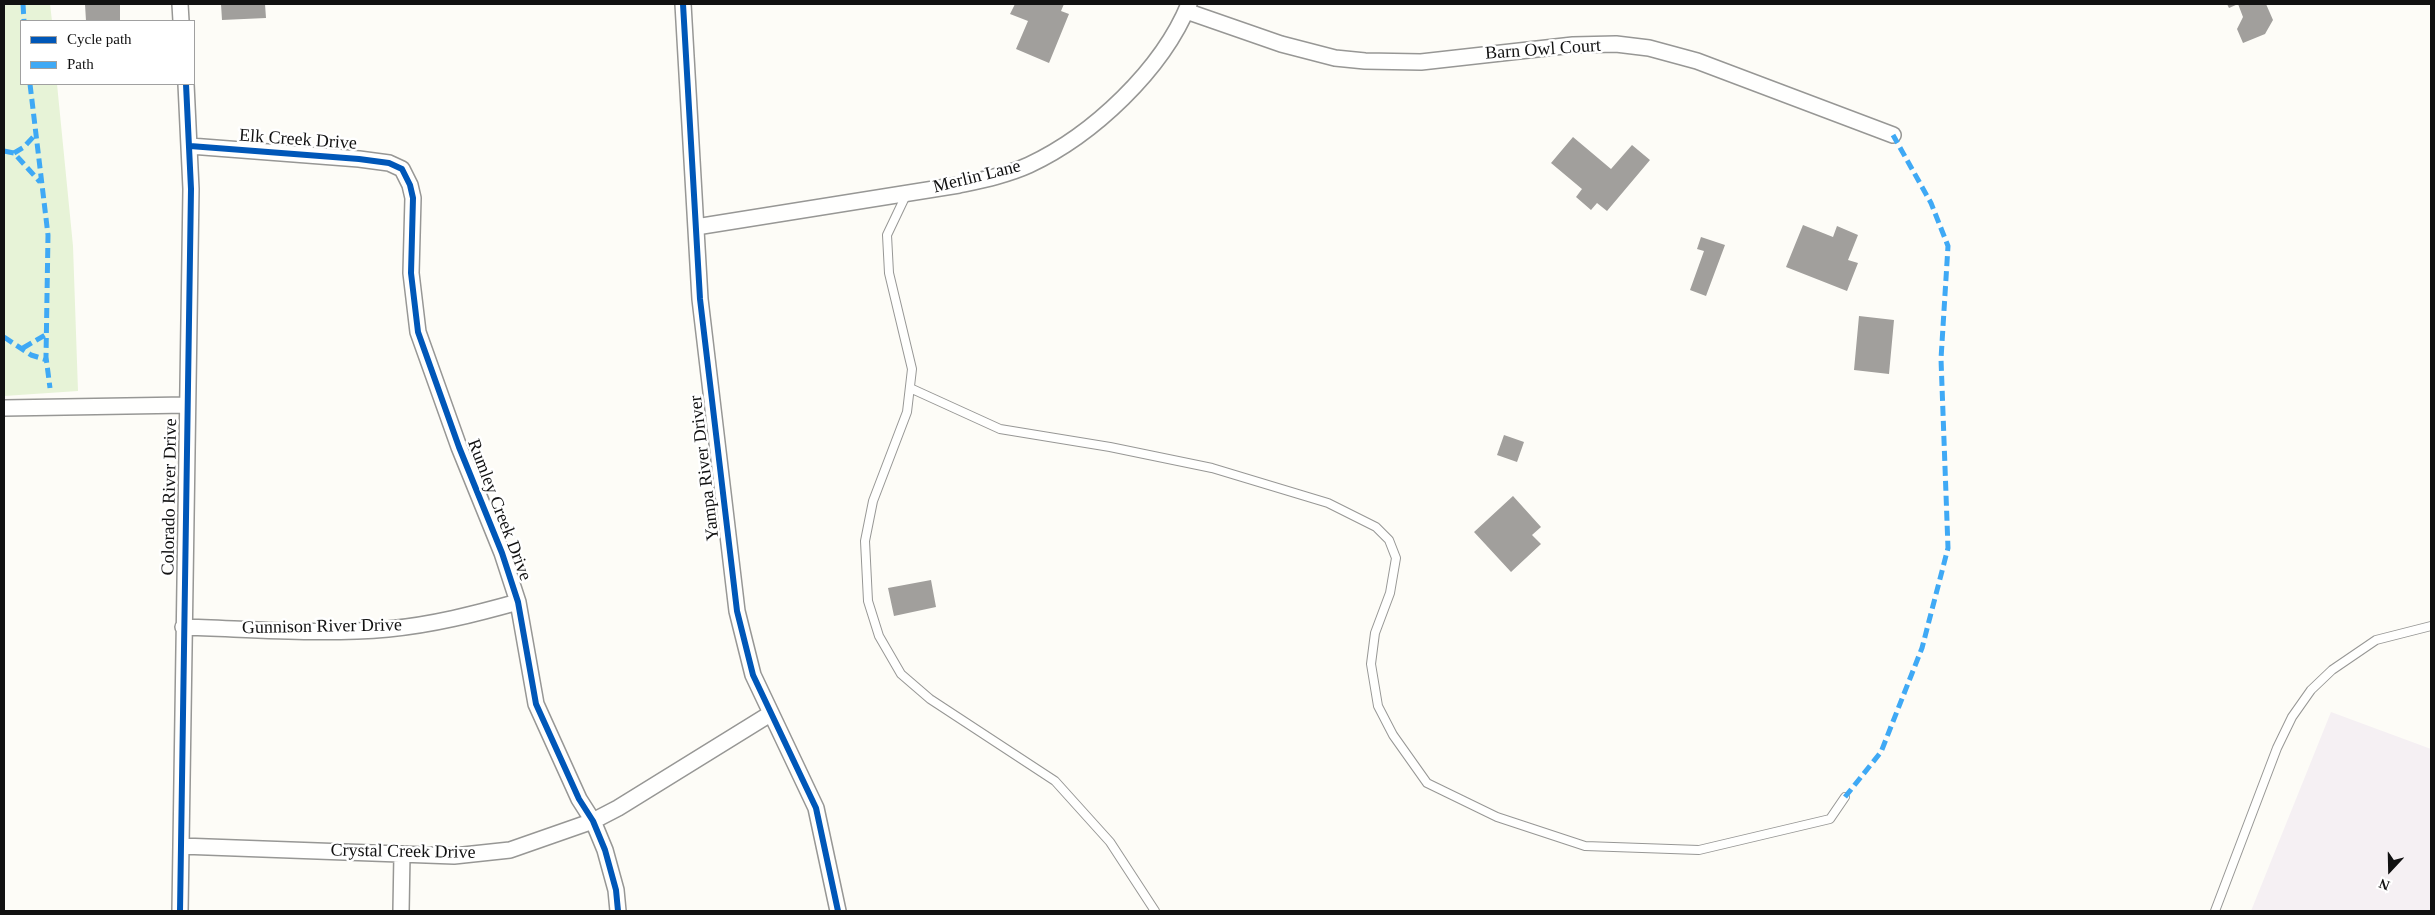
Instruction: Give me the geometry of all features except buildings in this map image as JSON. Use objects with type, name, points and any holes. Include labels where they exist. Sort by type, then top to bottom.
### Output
[{"type":"street","points":[[180,4],[181,20]]},
{"type":"street","name":"Yampa River Driver","points":[[683,4],[700,299],[737,610],[753,675],[816,808],[838,911]]},
{"type":"street","name":"Merlin Lane","points":[[696,227],[996,176],[1028,165],[1073,139],[1128,94],[1144,76],[1188,8]]},
{"type":"street","name":"Barn Owl Court","points":[[1188,8],[1281,44],[1335,58],[1373,62],[1421,62],[1572,44],[1616,44],[1649,48],[1697,61],[1893,135]]},
{"type":"street","name":"Colorado River Drive","points":[[180,911],[191,189],[186,85]]},
{"type":"street","name":"Elk Creek Drive","points":[[190,146],[359,159],[389,163],[402,169]]},
{"type":"street","name":"Rumley Creek Drive","points":[[402,169],[414,198],[411,273],[418,332],[459,447],[502,553],[518,602],[536,704],[579,799],[593,821],[605,850],[616,890],[618,911]]},
{"type":"street","points":[[4,408],[187,405]]},
{"type":"street","name":"Gunnison River Drive","points":[[183,627],[301,631],[387,629],[464,617],[518,602]]},
{"type":"street","name":"Crystal Creek Drive","points":[[181,846],[454,856],[510,850],[593,821],[618,808],[770,714]]},
{"type":"street","points":[[400,911],[402,854]]},
{"type":"lane","points":[[907,192],[887,235],[889,273],[912,369],[910,388],[907,412],[873,501],[865,541],[868,601],[879,636],[902,674],[930,699],[1055,781],[1110,842],[1155,911]]},
{"type":"lane","points":[[910,388],[1000,429],[1110,447],[1212,468],[1328,503],[1376,527],[1389,540],[1396,558],[1390,593],[1375,634],[1371,664],[1378,706],[1393,734],[1427,782],[1497,817],[1586,846],[1700,850],[1830,819],[1845,797]]},
{"type":"lane","points":[[2215,911],[2277,748],[2292,717],[2311,690],[2332,670],[2376,640],[2431,626]]},
{"type":"shaded area","points":[[2331,712],[2431,749],[2431,911],[2251,911]]},
{"type":"green space","points":[[4,4],[50,4],[52,20],[20,20],[20,85],[57,85],[73,246],[78,391],[4,396]]},
{"type":"marked path","points":[[23,4],[24,20]]},
{"type":"marked path","points":[[30,85],[48,235],[46,357],[50,388]]},
{"type":"marked path","points":[[14,153],[24,147],[35,135]]},
{"type":"marked path","points":[[1845,797],[1881,752],[1922,648],[1948,548],[1941,359],[1948,246],[1931,203],[1893,135]]},
{"type":"marked path","points":[[4,151],[14,153],[40,182]]},
{"type":"marked path","points":[[23,348],[47,334]]},
{"type":"marked path","points":[[4,337],[31,355],[47,360]]},
{"type":"cycle path","points":[[683,4],[700,299],[737,611],[753,675],[816,808],[838,911]]},
{"type":"cycle path","points":[[180,911],[191,189],[186,85]]},
{"type":"cycle path","points":[[190,146],[359,159],[389,163],[402,169],[410,185],[413,198],[411,273],[418,332],[459,447],[502,553],[518,602],[536,704],[579,799],[593,821],[605,850],[616,890],[618,911]]}]
